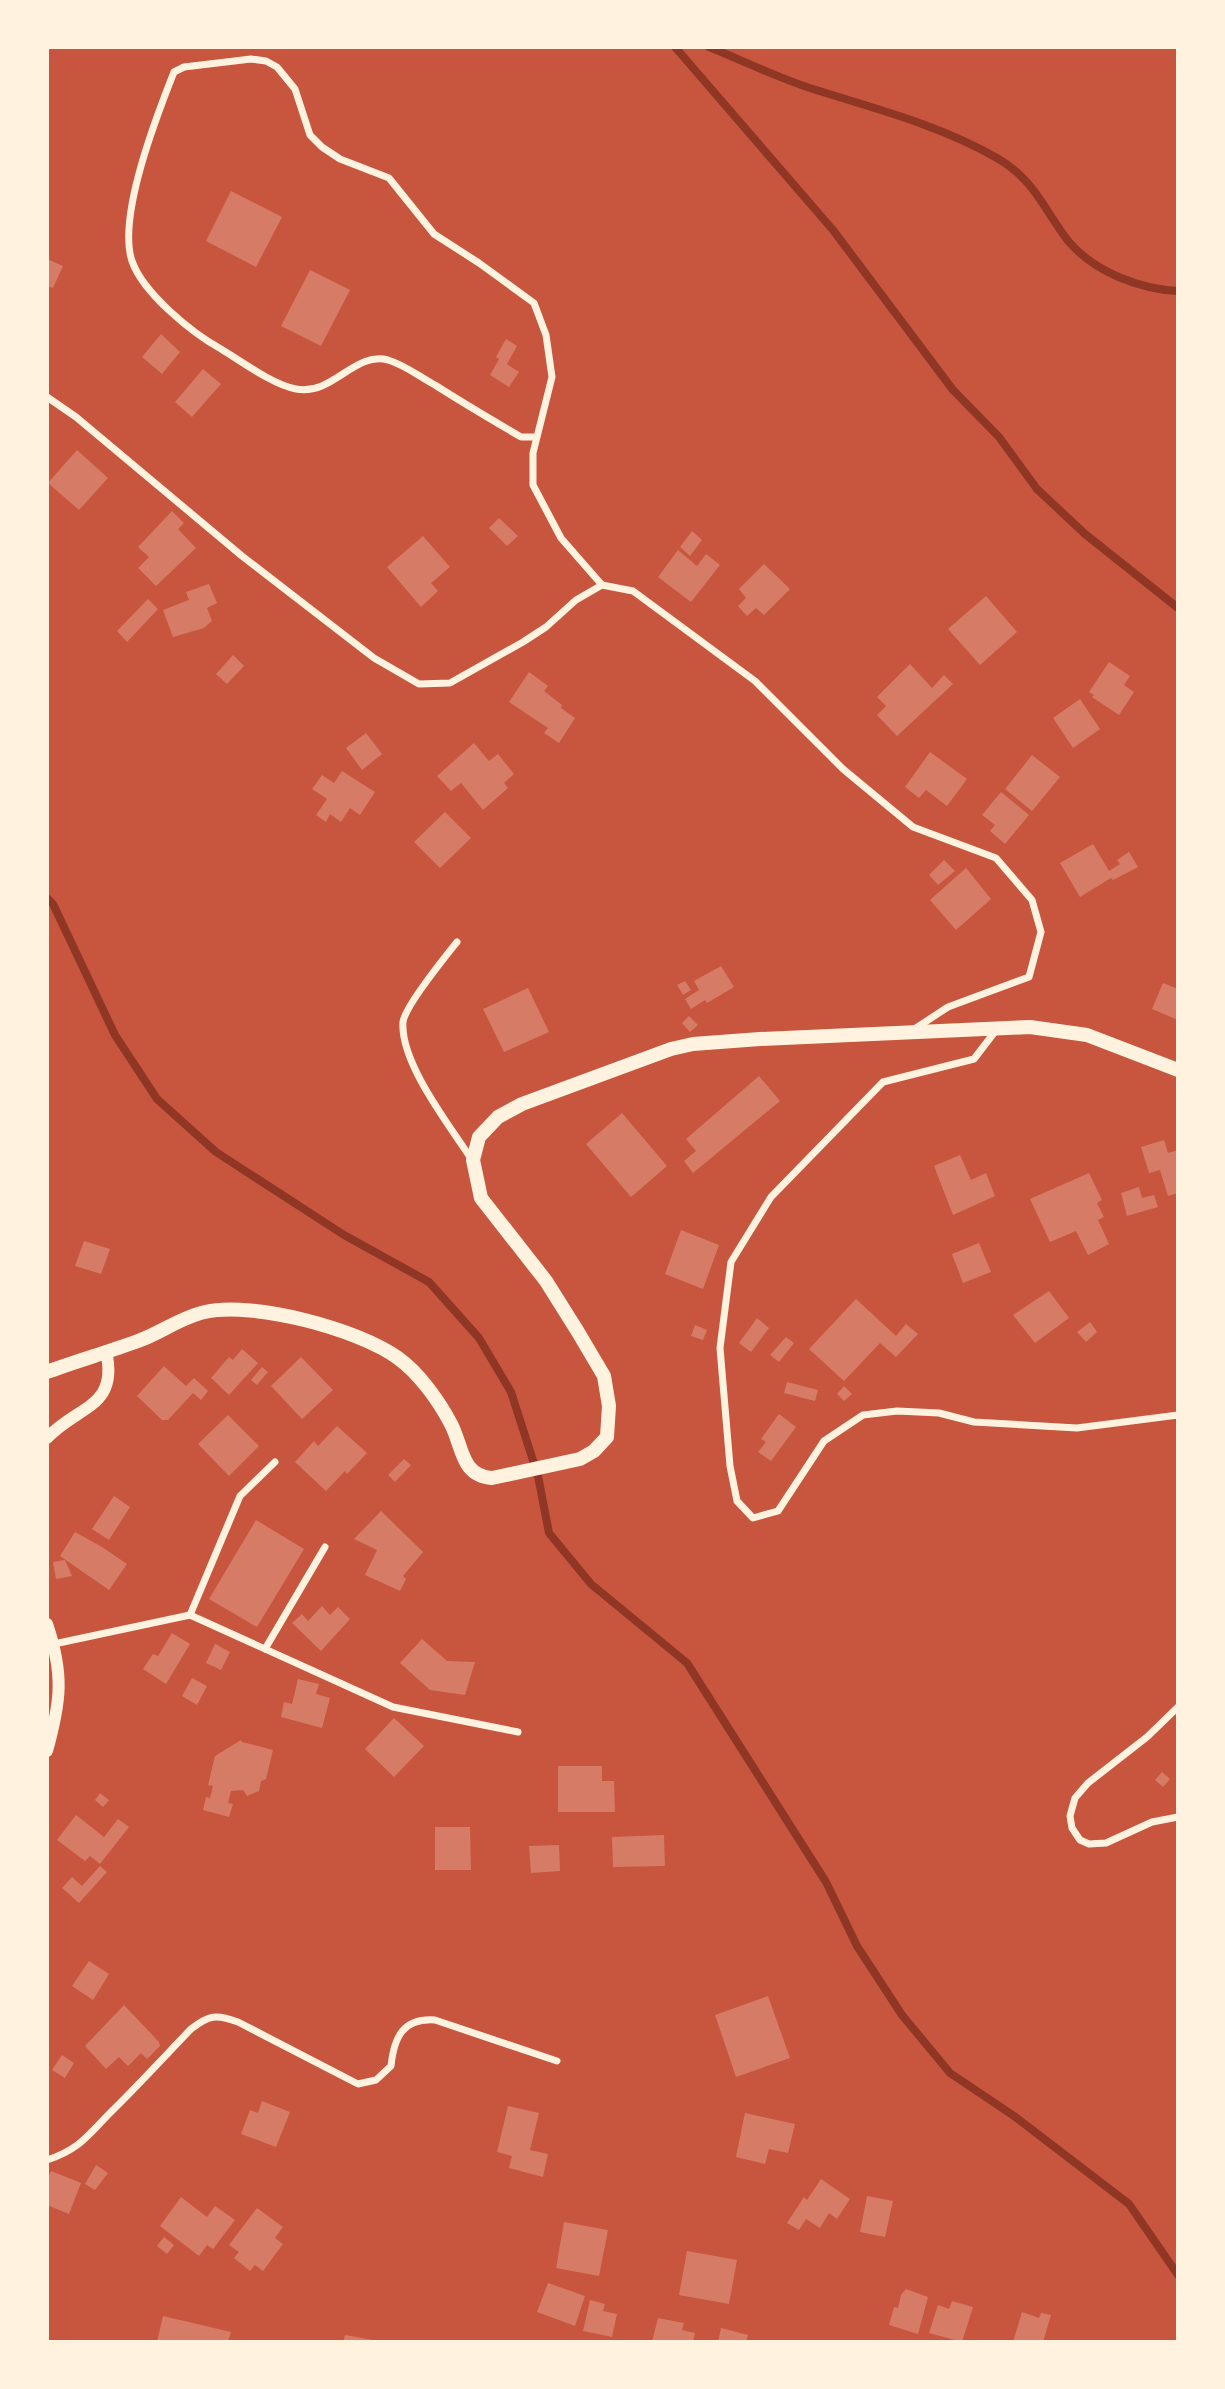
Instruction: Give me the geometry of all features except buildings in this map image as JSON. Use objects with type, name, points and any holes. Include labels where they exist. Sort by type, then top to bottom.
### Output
[{"type":"main road","points":[[47,1372],[161,1332],[185,1317],[231,1308],[332,1327],[398,1358],[419,1377],[450,1423],[469,1469],[481,1477],[492,1478],[580,1459],[594,1451],[607,1437],[609,1406],[604,1376],[546,1281],[481,1198],[473,1160],[480,1137],[498,1117],[510,1109],[671,1049],[693,1044],[760,1039],[1030,1027],[1087,1035],[1178,1070]]},
{"type":"street","points":[[537,436],[521,437],[409,370],[386,360],[370,360],[350,368],[335,381],[315,388],[296,389],[278,382],[215,345],[189,327],[158,297],[132,261],[129,241],[138,180],[150,132],[174,72],[184,67],[251,59],[266,61],[277,67],[295,89],[310,135],[322,147],[340,159],[389,178],[434,234],[534,303],[546,335],[552,377],[533,453],[533,485],[561,538],[602,585],[633,591],[755,681],[843,769],[913,827],[996,858],[1032,900],[1041,932],[1030,977],[948,1007],[910,1033]]},
{"type":"street","points":[[47,397],[76,417],[242,556],[374,659],[419,684],[450,682],[523,642],[546,627],[576,600],[602,585]]},
{"type":"street","points":[[457,942],[424,984],[403,1020],[407,1047],[422,1083],[473,1160]]},
{"type":"street","points":[[998,1029],[974,1059],[883,1082],[771,1197],[731,1262],[720,1348],[730,1466],[737,1501],[753,1518],[778,1511],[824,1441],[863,1415],[897,1411],[929,1413],[974,1422],[1077,1428],[1178,1415]]},
{"type":"street","points":[[47,1438],[101,1397],[108,1385],[110,1368],[106,1351]]},
{"type":"street","points":[[190,1615],[240,1496],[275,1462]]},
{"type":"street","points":[[265,1649],[325,1547]]},
{"type":"street","points":[[54,1644],[190,1615],[393,1707],[518,1732]]},
{"type":"street","points":[[47,1624],[54,1644],[60,1684],[58,1713],[47,1751]]},
{"type":"street","points":[[1178,1707],[1147,1737],[1088,1783],[1075,1798],[1070,1816],[1072,1828],[1080,1840],[1089,1844],[1106,1843],[1152,1822],[1178,1817]]},
{"type":"street","points":[[47,2160],[66,2153],[88,2138],[106,2116],[205,2018],[221,2016],[238,2022],[358,2084],[376,2080],[391,2066],[393,2046],[403,2028],[421,2019],[435,2020],[556,2061]]},
{"type":"waterway","points":[[675,47],[833,230],[953,390],[999,437],[1037,489],[1085,534],[1178,608]]},
{"type":"waterway","points":[[709,47],[787,80],[907,119],[975,146],[1021,176],[1069,242],[1092,262],[1133,283],[1178,291]]},
{"type":"waterway","points":[[47,898],[53,904],[115,1035],[157,1099],[216,1152],[344,1235],[429,1282],[479,1338],[511,1392],[538,1476],[549,1533],[591,1584],[687,1663],[826,1882],[857,1946],[902,2015],[950,2073],[1014,2116],[1129,2204],[1178,2275]]}]
